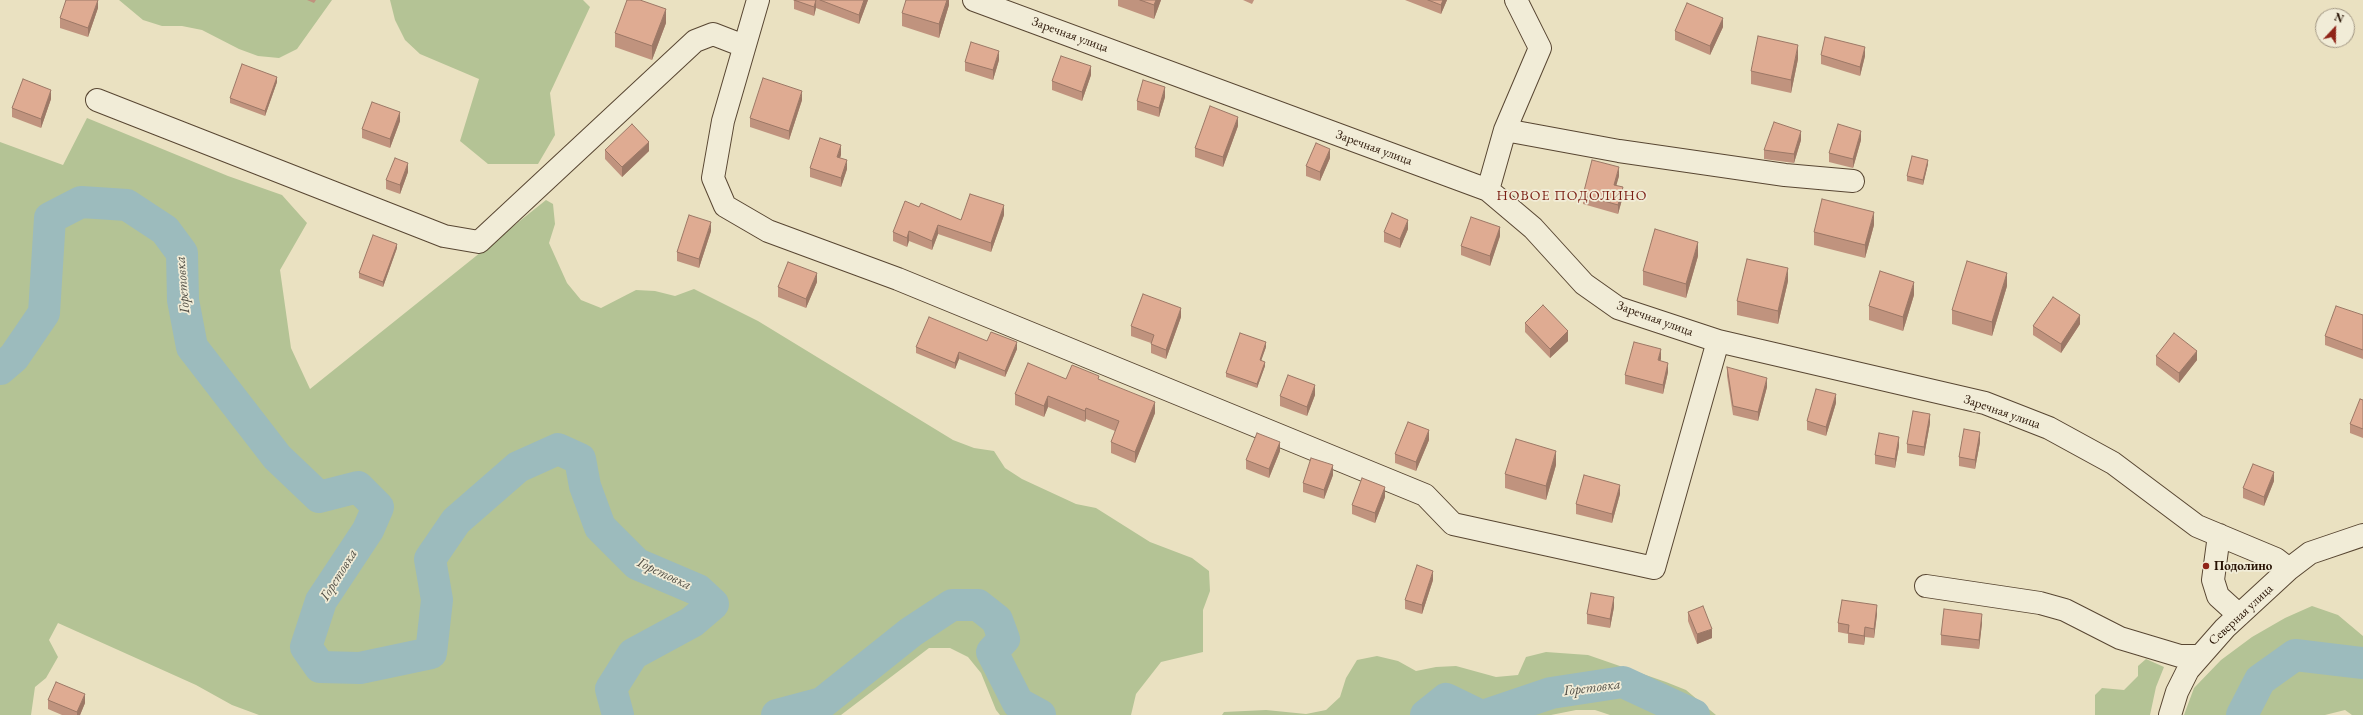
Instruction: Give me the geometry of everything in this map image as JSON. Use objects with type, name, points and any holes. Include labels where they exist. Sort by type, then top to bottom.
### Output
[{"type":"street","points":[[758,0],[724,121],[713,178],[725,206],[768,231],[898,279],[1425,495],[1454,524],[1654,568],[1718,341]]},
{"type":"street","name":"Заречная улица","points":[[974,0],[1488,190],[1533,228],[1584,284],[1618,308],[1718,341],[1985,403],[2049,428],[2113,463],[2197,526],[2276,559],[2289,569]]},
{"type":"street","points":[[1488,190],[1505,130],[1540,48],[1516,0]]},
{"type":"street","points":[[97,100],[444,236],[479,242],[695,41],[713,34],[744,46]]},
{"type":"street","points":[[1505,130],[1627,152],[1785,175],[1853,181]]},
{"type":"street","points":[[2218,535],[2213,580],[2218,596],[2239,615]]},
{"type":"street","name":"Северная улица","points":[[2170,715],[2177,692],[2188,670],[2198,656],[2239,615],[2289,569],[2310,553],[2363,536]]},
{"type":"street","points":[[1926,586],[2040,602],[2065,610],[2120,638],[2180,656],[2198,656]]},
{"type":"green space","points":[[119,0],[332,0],[297,49],[279,58],[258,56],[239,49],[202,30],[182,26],[162,26],[143,20]]},
{"type":"green space","points":[[390,0],[583,0],[590,7],[550,93],[555,135],[538,164],[488,164],[460,141],[479,79],[420,54],[405,40],[395,20]]},
{"type":"green space","points":[[87,118],[228,176],[282,195],[307,223],[280,270],[291,348],[310,389],[546,200],[553,204],[555,224],[549,243],[567,283],[581,300],[601,308],[636,290],[655,291],[675,296],[694,289],[758,321],[953,440],[974,448],[994,451],[1005,468],[1022,479],[1076,504],[1096,508],[1150,542],[1192,558],[1209,571],[1210,591],[1203,610],[1203,652],[1161,662],[1136,694],[1131,715],[1000,715],[996,710],[981,673],[968,657],[950,648],[929,648],[841,715],[259,715],[232,705],[196,685],[58,623],[49,640],[58,657],[46,678],[35,687],[31,715],[0,715],[0,142],[63,165]]},
{"type":"green space","points":[[2312,606],[2338,615],[2363,636],[2363,715],[2352,715],[2345,710],[2325,715],[2184,715],[2194,688],[2221,660],[2252,637],[2285,618]]},
{"type":"green space","points":[[1546,652],[1588,655],[1666,682],[1686,690],[1716,715],[1610,715],[1595,710],[1576,710],[1551,715],[1222,715],[1224,712],[1266,710],[1306,714],[1326,710],[1340,697],[1346,678],[1357,660],[1377,656],[1398,661],[1416,671],[1436,667],[1456,666],[1496,677],[1518,675],[1526,657]]},
{"type":"green space","points":[[2146,659],[2164,667],[2156,687],[2150,715],[2095,715],[2095,695],[2102,688],[2124,690],[2138,676],[2138,666]]},
{"type":"building","points":[[66,0],[98,0],[88,28],[60,18]]},
{"type":"building","points":[[627,0],[640,0],[666,9],[652,46],[615,33]]},
{"type":"building","points":[[794,0],[816,0],[814,7]]},
{"type":"building","points":[[820,0],[864,0],[859,15]]},
{"type":"building","points":[[906,0],[947,0],[939,24],[902,13]]},
{"type":"building","points":[[1140,0],[1156,0],[1154,5]]},
{"type":"building","points":[[1428,0],[1443,0],[1441,5]]},
{"type":"building","points":[[1687,3],[1723,18],[1710,46],[1675,31]]},
{"type":"building","points":[[1758,36],[1798,45],[1791,80],[1751,71]]},
{"type":"building","points":[[1825,37],[1865,47],[1860,67],[1821,55]]},
{"type":"building","points":[[971,42],[999,51],[993,70],[965,62]]},
{"type":"building","points":[[1061,56],[1091,66],[1082,92],[1052,81]]},
{"type":"building","points":[[242,64],[277,77],[265,111],[230,98]]},
{"type":"building","points":[[763,78],[802,91],[789,131],[750,118]]},
{"type":"building","points":[[23,79],[51,90],[41,119],[12,108]]},
{"type":"building","points":[[1143,80],[1165,87],[1159,108],[1137,101]]},
{"type":"building","points":[[372,102],[400,112],[390,139],[362,129]]},
{"type":"building","points":[[1210,106],[1238,117],[1223,157],[1195,148]]},
{"type":"building","points":[[1774,122],[1801,131],[1794,154],[1764,150]]},
{"type":"building","points":[[632,124],[649,142],[622,167],[605,150]]},
{"type":"building","points":[[1838,124],[1861,131],[1853,159],[1829,153]]},
{"type":"building","points":[[820,138],[841,145],[837,157],[847,160],[841,178],[810,168]]},
{"type":"building","points":[[1316,143],[1330,149],[1320,172],[1306,166]]},
{"type":"building","points":[[1912,156],[1928,160],[1923,180],[1907,176]]},
{"type":"building","points":[[395,158],[408,163],[400,185],[386,180]]},
{"type":"building","points":[[1592,160],[1619,167],[1614,185],[1623,187],[1618,205],[1583,195]]},
{"type":"building","points":[[970,194],[1004,205],[991,243],[938,225],[932,241],[909,231],[907,238],[893,232],[905,201],[919,207],[921,203],[961,220]]},
{"type":"building","points":[[1822,199],[1874,212],[1865,245],[1814,232]]},
{"type":"building","points":[[1392,213],[1408,220],[1400,239],[1384,232]]},
{"type":"building","points":[[689,215],[711,222],[699,259],[677,252]]},
{"type":"building","points":[[1471,217],[1500,227],[1490,256],[1461,246]]},
{"type":"building","points":[[1655,229],[1698,242],[1686,284],[1643,271]]},
{"type":"building","points":[[373,235],[397,244],[383,282],[359,273]]},
{"type":"building","points":[[1747,259],[1788,268],[1778,311],[1737,301]]},
{"type":"building","points":[[1967,261],[2007,273],[1992,322],[1952,310]]},
{"type":"building","points":[[788,262],[817,273],[806,299],[778,287]]},
{"type":"building","points":[[1880,271],[1914,282],[1903,317],[1869,306]]},
{"type":"building","points":[[1143,294],[1181,308],[1166,350],[1151,344],[1154,335],[1131,326]]},
{"type":"building","points":[[2053,297],[2080,315],[2061,344],[2033,326]]},
{"type":"building","points":[[1543,305],[1568,331],[1550,349],[1525,323]]},
{"type":"building","points":[[2336,306],[2363,315],[2363,350],[2325,336]]},
{"type":"building","points":[[929,317],[987,341],[991,332],[1017,342],[1005,371],[959,352],[955,363],[916,347]]},
{"type":"building","points":[[1240,333],[1266,342],[1260,360],[1265,362],[1257,384],[1226,373]]},
{"type":"building","points":[[2174,333],[2197,351],[2179,373],[2156,356]]},
{"type":"building","points":[[1634,342],[1661,349],[1658,360],[1668,363],[1663,385],[1625,375]]},
{"type":"building","points":[[1028,363],[1066,379],[1072,365],[1099,376],[1098,379],[1155,402],[1135,452],[1111,442],[1119,421],[1086,408],[1085,411],[1048,396],[1044,406],[1015,394]]},
{"type":"building","points":[[1727,367],[1767,378],[1758,412],[1733,406]]},
{"type":"building","points":[[1288,375],[1315,385],[1307,407],[1280,396]]},
{"type":"building","points":[[1816,389],[1836,394],[1826,427],[1807,421]]},
{"type":"building","points":[[2360,399],[2363,400],[2363,429],[2350,424]]},
{"type":"building","points":[[1913,411],[1930,414],[1924,447],[1907,444]]},
{"type":"building","points":[[1408,422],[1429,430],[1416,462],[1395,454]]},
{"type":"building","points":[[1964,429],[1980,432],[1975,460],[1959,457]]},
{"type":"building","points":[[1257,433],[1280,442],[1269,469],[1246,460]]},
{"type":"building","points":[[1879,433],[1899,437],[1895,459],[1875,455]]},
{"type":"building","points":[[1516,439],[1556,451],[1546,486],[1505,474]]},
{"type":"building","points":[[1311,458],[1333,465],[1324,490],[1303,483]]},
{"type":"building","points":[[2253,464],[2274,472],[2264,497],[2243,488]]},
{"type":"building","points":[[1584,475],[1620,485],[1612,514],[1576,504]]},
{"type":"building","points":[[1362,478],[1385,487],[1375,513],[1352,505]]},
{"type":"building","points":[[1417,565],[1433,571],[1422,605],[1405,600]]},
{"type":"building","points":[[1591,593],[1614,597],[1610,619],[1587,614]]},
{"type":"building","points":[[1842,600],[1877,605],[1874,629],[1865,627],[1864,636],[1848,633],[1849,625],[1838,623]]},
{"type":"building","points":[[1703,606],[1712,629],[1697,634],[1688,612]]},
{"type":"building","points":[[1944,609],[1982,614],[1979,640],[1941,635]]},
{"type":"building","points":[[56,682],[85,694],[77,712],[48,700]]},
{"type":"waterway","name":"Горетовка","points":[[0,369],[14,357],[44,313],[50,218],[81,202],[127,205],[165,230],[182,253],[183,300],[192,347],[277,457],[319,497],[358,487],[378,507],[368,530],[321,601],[306,647],[320,667],[360,668],[431,653],[437,600],[430,559],[456,521],[518,467],[558,449],[580,459],[585,486],[600,527],[637,564],[698,590],[713,604],[692,622],[633,654],[611,689],[618,715]]},
{"type":"waterway","name":"Горетовка","points":[[777,715],[822,703],[911,632],[952,605],[978,605],[997,620],[1004,639],[992,652],[1018,703],[1040,715]]},
{"type":"waterway","name":"Горетовка","points":[[2242,715],[2260,680],[2295,655],[2363,663]]},
{"type":"waterway","name":"Горетовка","points":[[1486,715],[1551,693],[1623,682],[1694,715]]},
{"type":"waterway","name":"Горетовка","points":[[1426,715],[1446,699],[1479,715]]},
{"type":"place","name":"Подолино","points":[[2206,566]]},
{"type":"district","name":"НОВОЕ ПОДОЛИНО","points":[[1572,196]]}]
